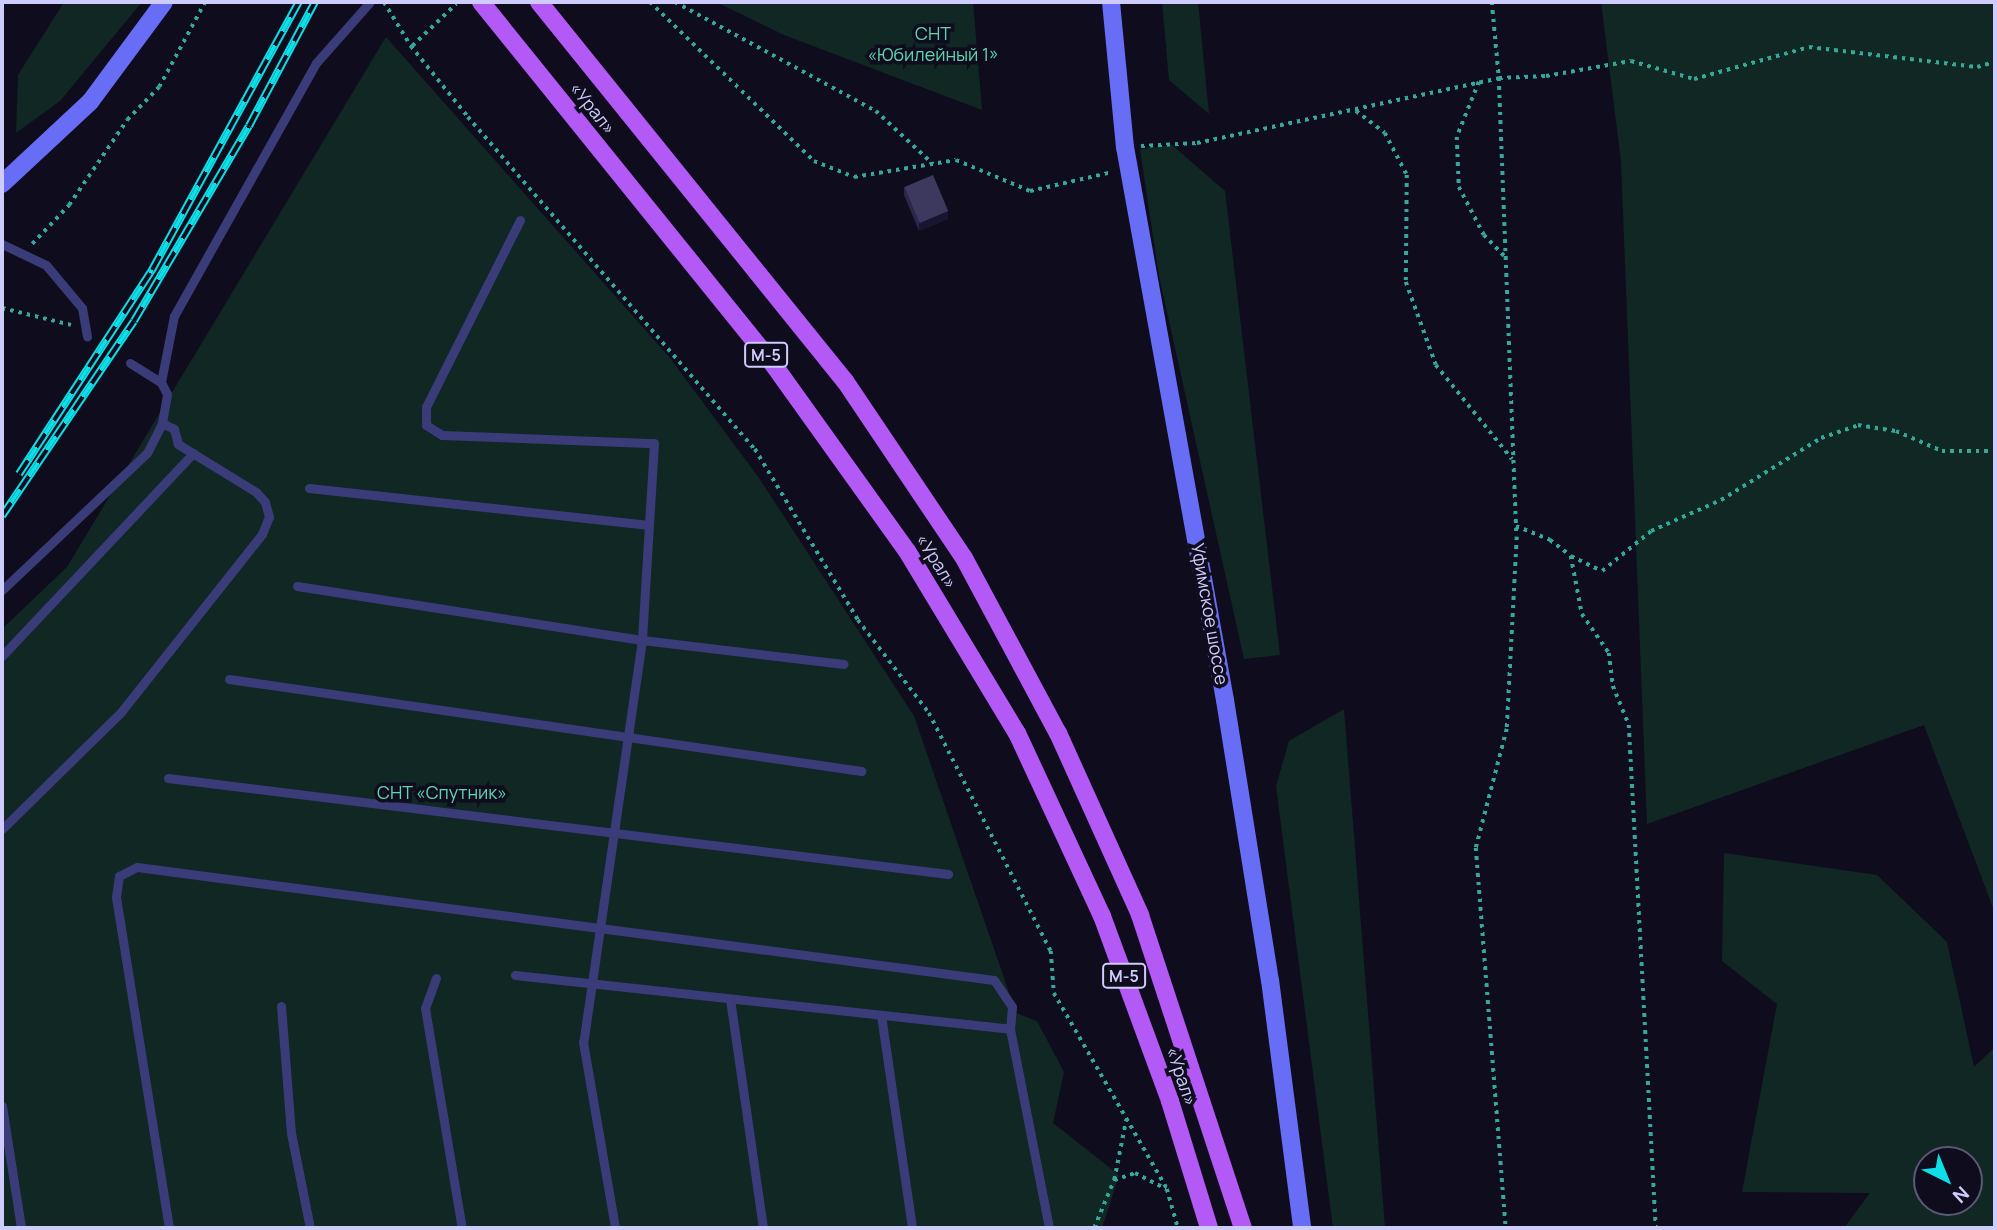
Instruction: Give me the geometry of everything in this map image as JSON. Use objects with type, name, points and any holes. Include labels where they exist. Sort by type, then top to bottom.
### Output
[{"type":"main road","points":[[2,184],[90,102],[164,2]]},
{"type":"main road","name":"«Урал»","points":[[481,2],[773,364],[906,551],[1017,733],[1102,916],[1170,1101],[1209,1228]]},
{"type":"main road","name":"«Урал»","points":[[539,2],[845,381],[964,558],[1058,733],[1140,915],[1243,1228]]},
{"type":"main road","name":"Уфимское шоссе","points":[[1111,2],[1128,167],[1226,700],[1270,980],[1302,1228]]},
{"type":"lane","points":[[161,382],[174,316],[316,63],[370,2]]},
{"type":"lane","points":[[520,220],[426,407],[426,425],[442,435],[654,443],[642,640],[631,734],[583,1042],[615,1228]]},
{"type":"lane","points":[[2,244],[46,265],[82,308],[83,327],[87,337]]},
{"type":"lane","points":[[2,590],[127,475],[147,453],[162,423],[167,394],[161,382],[130,363]]},
{"type":"lane","points":[[2,829],[121,712],[261,534],[269,517],[265,502],[178,444],[174,429],[162,423]]},
{"type":"lane","points":[[2,656],[193,453]]},
{"type":"lane","points":[[309,488],[649,525]]},
{"type":"lane","points":[[297,586],[642,640],[844,663]]},
{"type":"lane","points":[[229,679],[631,734],[861,771]]},
{"type":"lane","points":[[168,778],[948,874]]},
{"type":"lane","points":[[169,1228],[116,897],[119,876],[137,867],[994,980],[1012,1007],[1010,1029],[1049,1228]]},
{"type":"lane","points":[[515,975],[1010,1029]]},
{"type":"lane","points":[[436,978],[425,1008],[463,1228]]},
{"type":"lane","points":[[730,999],[763,1228]]},
{"type":"lane","points":[[281,1006],[291,1133],[310,1228]]},
{"type":"lane","points":[[881,1015],[912,1228]]},
{"type":"lane","points":[[2,1106],[22,1228]]},
{"type":"path","points":[[24,254],[69,205],[127,120],[159,87],[205,2]]},
{"type":"path","points":[[384,2],[411,46],[755,449],[858,620],[929,713],[1051,951],[1054,993],[1167,1189],[1178,1228]]},
{"type":"path","points":[[649,2],[814,161],[854,177],[956,160],[1030,191],[1071,185],[1128,167]]},
{"type":"path","points":[[675,2],[876,111],[933,164]]},
{"type":"path","points":[[1492,2],[1499,78],[1516,526],[1507,729],[1476,848],[1506,1228]]},
{"type":"path","points":[[411,46],[456,4]]},
{"type":"path","points":[[1125,146],[1197,143],[1356,111],[1499,78],[1546,76],[1630,61],[1695,79],[1809,47],[1977,67],[1995,62]]},
{"type":"path","points":[[1479,82],[1457,137],[1459,187],[1484,235],[1506,258]]},
{"type":"path","points":[[1356,111],[1385,133],[1407,175],[1406,282],[1436,365],[1514,461]]},
{"type":"path","points":[[2,308],[83,327]]},
{"type":"path","points":[[1516,526],[1550,540],[1572,556],[1602,571],[1651,531],[1721,500],[1821,438],[1858,425],[1896,430],[1942,451],[1995,451]]},
{"type":"path","points":[[1572,556],[1582,614],[1609,653],[1613,686],[1629,725],[1656,1228]]},
{"type":"path","points":[[1094,1228],[1114,1180],[1126,1119]]},
{"type":"path","points":[[1114,1180],[1135,1173],[1167,1189]]},
{"type":"green space","points":[[64,2],[142,2],[60,101],[16,133],[18,75]]},
{"type":"green space","name":"СНТ «Юбилейный 1»","points":[[716,2],[973,2],[982,110],[784,35]]},
{"type":"green space","points":[[1162,2],[1198,2],[1209,114],[1169,80]]},
{"type":"green space","points":[[1601,2],[1995,2],[1995,913],[1924,725],[1647,824],[1621,161]]},
{"type":"green space","name":"СНТ «Спутник»","points":[[386,37],[670,358],[759,478],[914,716],[1016,1013],[1037,1021],[1064,1072],[1053,1123],[1119,1175],[1102,1228],[2,1228],[2,629],[67,567]]},
{"type":"green space","points":[[1172,145],[1225,191],[1280,655],[1244,659],[1159,276],[1140,149]]},
{"type":"green space","points":[[1344,709],[1385,1228],[1333,1228],[1276,786],[1289,741]]},
{"type":"green space","points":[[1724,853],[1877,875],[1947,942],[1974,1067],[1995,1047],[1995,1228],[1844,1228],[1870,1193],[1742,1192],[1777,1004],[1722,961]]},
{"type":"building","points":[[933,175],[948,211],[920,223],[904,187]]},
{"type":"railway","points":[[19,474],[152,270],[299,2]]},
{"type":"railway","points":[[2,516],[134,321],[249,126],[315,2]]}]
